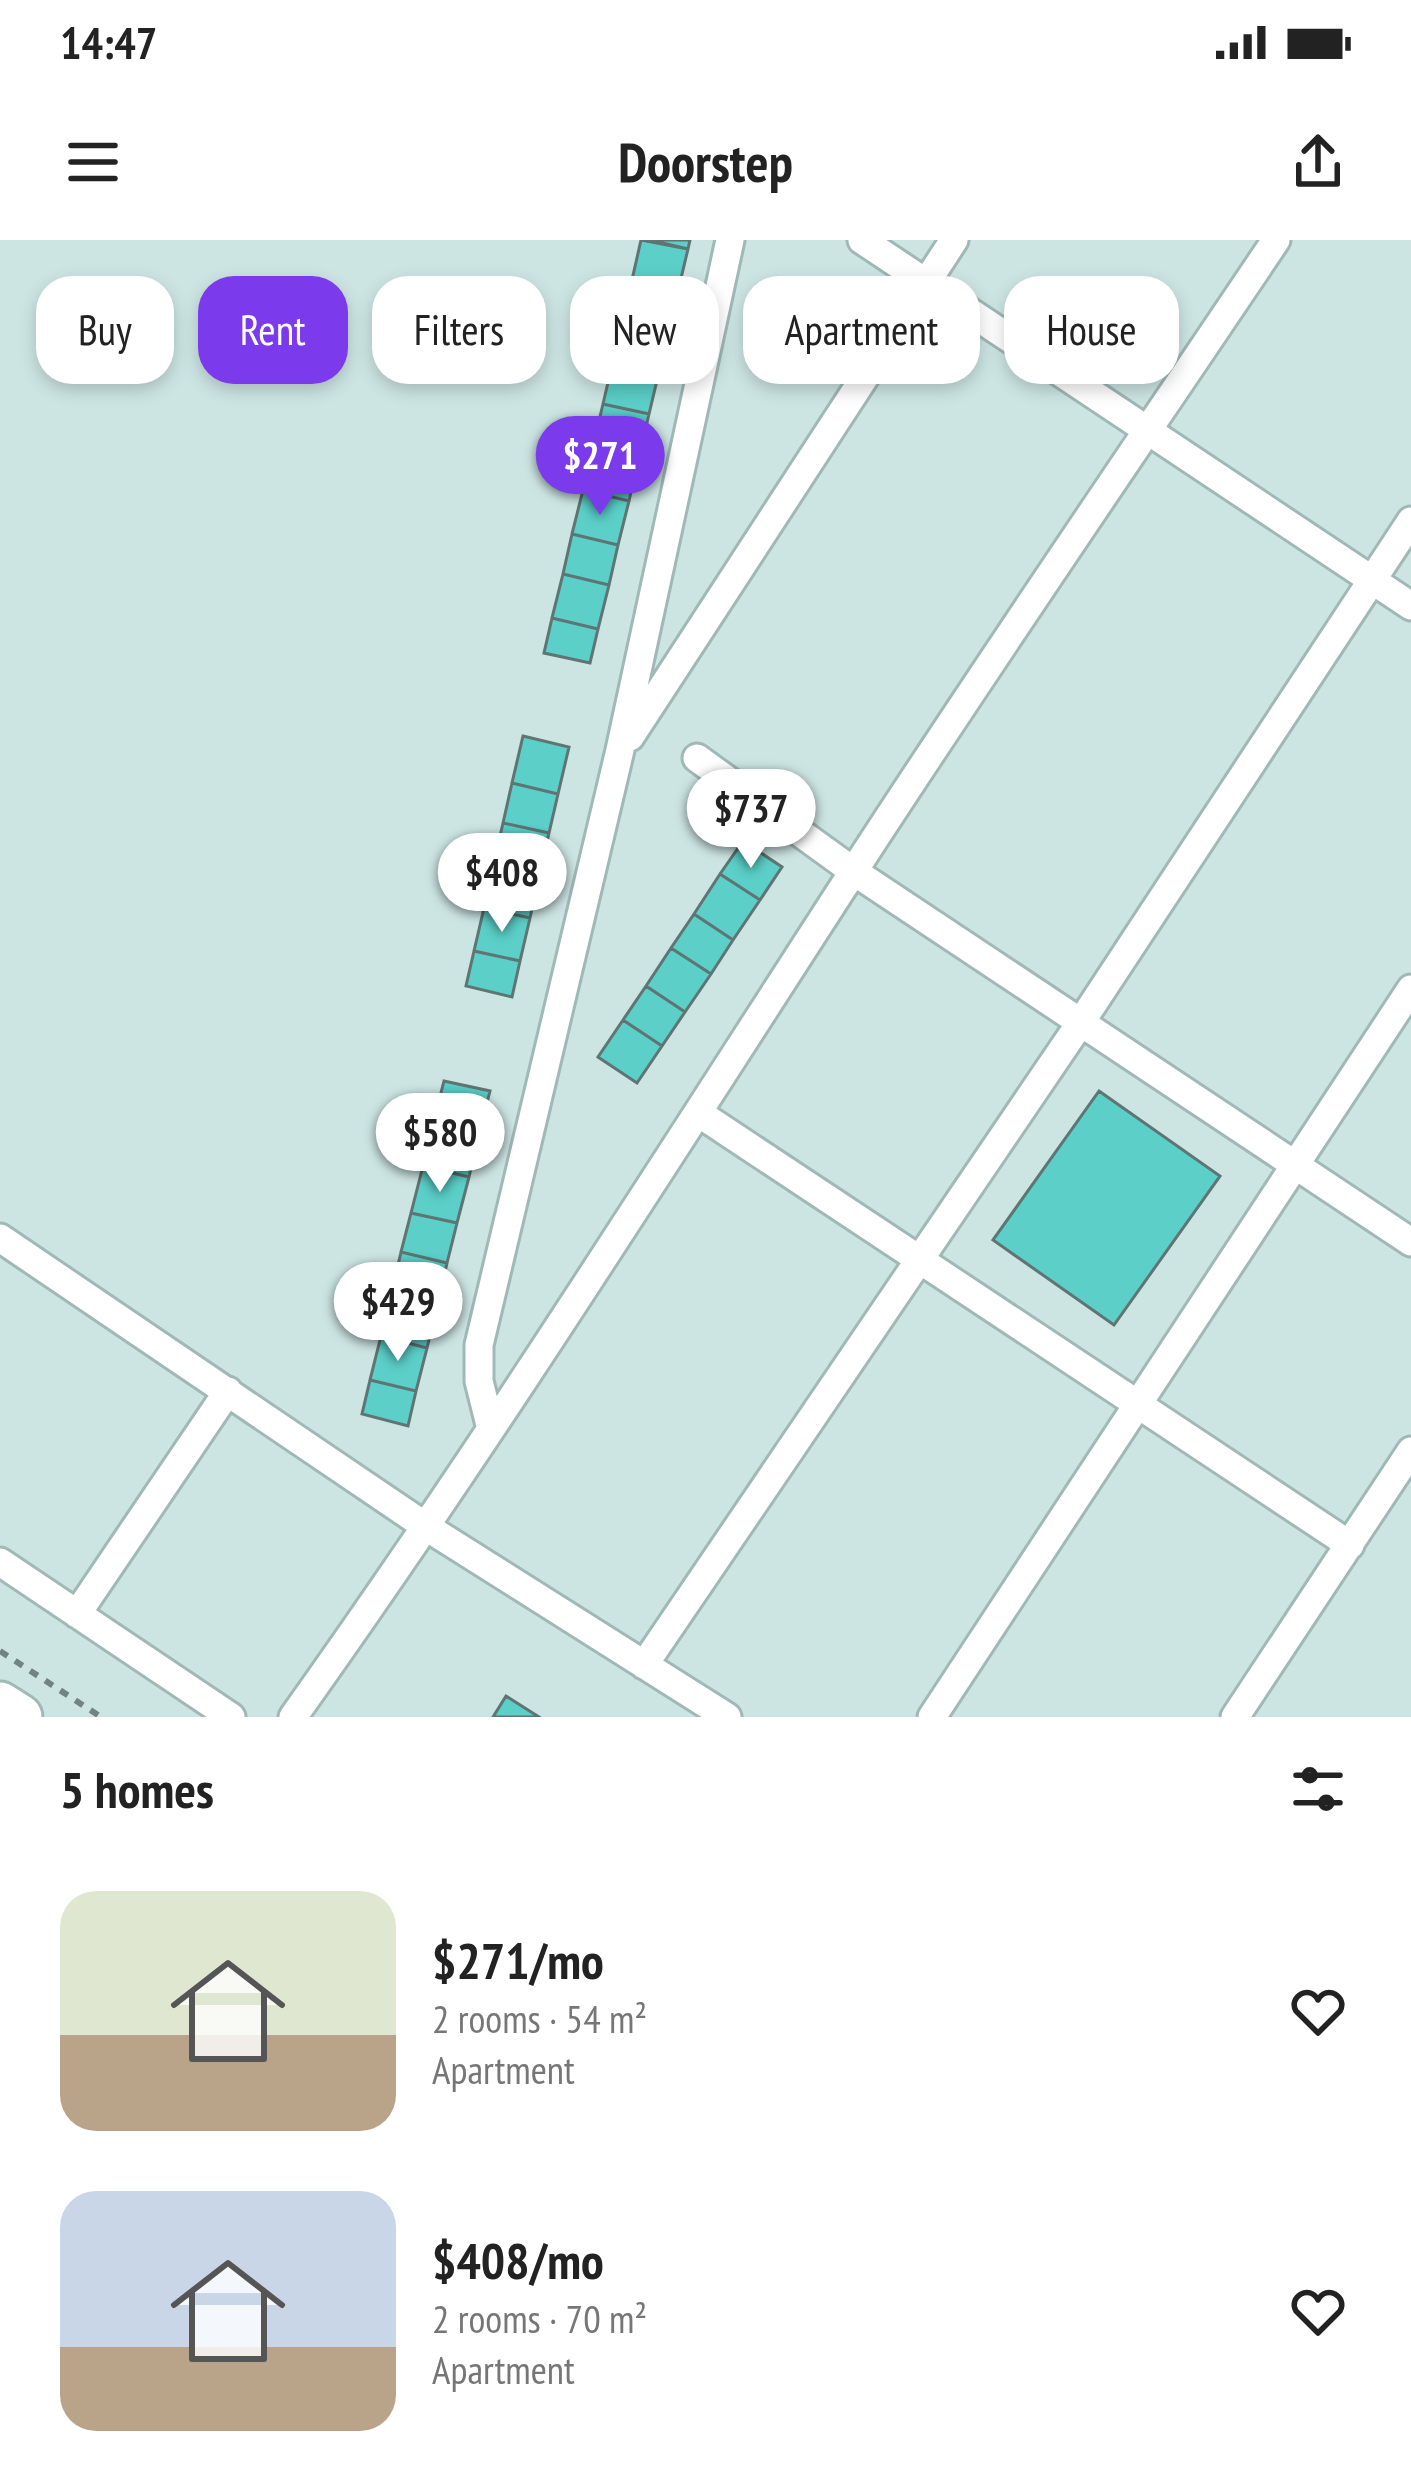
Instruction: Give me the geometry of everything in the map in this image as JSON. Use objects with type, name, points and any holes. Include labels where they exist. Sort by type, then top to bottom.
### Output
[{"type":"highway","points":[[0,1705],[19,1717]]},
{"type":"street","points":[[490,1424],[476,1362],[478,1345],[620,750],[730,240]]},
{"type":"street","points":[[862,240],[917,276]]},
{"type":"street","points":[[930,276],[954,240]]},
{"type":"street","points":[[293,1717],[428,1528],[490,1424],[1276,240]]},
{"type":"street","points":[[980,319],[1411,606]]},
{"type":"street","points":[[620,750],[859,384]]},
{"type":"street","points":[[644,1665],[1081,1022],[1411,521]]},
{"type":"street","points":[[697,758],[854,872],[1411,1242]]},
{"type":"street","points":[[932,1717],[1411,989]]},
{"type":"street","points":[[700,1114],[1350,1545]]},
{"type":"street","points":[[0,1238],[428,1528],[727,1717]]},
{"type":"street","points":[[77,1614],[228,1391]]},
{"type":"street","points":[[1235,1717],[1411,1451]]},
{"type":"street","points":[[0,1562],[232,1717]]},
{"type":"path","points":[[0,1651],[101,1717]]},
{"type":"building","points":[[641,240],[688,249],[682,276],[633,276]]},
{"type":"building","points":[[650,240],[690,240],[688,249]]},
{"type":"building","points":[[608,384],[656,384],[649,414],[603,404]]},
{"type":"building","points":[[603,404],[649,414],[638,461],[592,450]]},
{"type":"building","points":[[592,450],[638,461],[629,501],[583,490]]},
{"type":"building","points":[[583,490],[629,501],[618,545],[572,534]]},
{"type":"building","points":[[572,534],[618,545],[609,585],[563,574]]},
{"type":"building","points":[[563,574],[609,585],[598,629],[552,618]]},
{"type":"building","points":[[552,618],[598,629],[590,663],[544,653]]},
{"type":"building","points":[[523,736],[569,747],[558,794],[512,783]]},
{"type":"building","points":[[512,783],[558,794],[549,833],[503,823]]},
{"type":"building","points":[[503,823],[549,833],[539,877],[493,867]]},
{"type":"building","points":[[743,841],[782,867],[760,900],[720,874]]},
{"type":"building","points":[[493,867],[539,877],[530,918],[484,908]]},
{"type":"building","points":[[720,874],[760,900],[733,940],[694,914]]},
{"type":"building","points":[[484,908],[530,918],[520,961],[474,951]]},
{"type":"building","points":[[694,914],[733,940],[711,974],[671,948]]},
{"type":"building","points":[[671,948],[711,974],[685,1012],[646,986]]},
{"type":"building","points":[[474,951],[520,961],[512,997],[466,986]]},
{"type":"building","points":[[646,986],[685,1012],[662,1046],[623,1020]]},
{"type":"building","points":[[623,1020],[662,1046],[637,1083],[598,1057]]},
{"type":"building","points":[[444,1081],[490,1091],[478,1138],[432,1128]]},
{"type":"building","points":[[1099,1091],[1220,1176],[1114,1325],[993,1240]]},
{"type":"building","points":[[432,1128],[478,1138],[469,1177],[423,1166]]},
{"type":"building","points":[[423,1166],[469,1177],[457,1223],[411,1213]]},
{"type":"building","points":[[411,1213],[457,1223],[447,1263],[401,1252]]},
{"type":"building","points":[[401,1252],[447,1263],[437,1307],[391,1296]]},
{"type":"building","points":[[391,1296],[437,1307],[427,1348],[381,1336]]},
{"type":"building","points":[[381,1336],[427,1348],[416,1391],[370,1380]]},
{"type":"building","points":[[370,1380],[416,1391],[408,1426],[362,1414]]},
{"type":"building","points":[[506,1696],[539,1717],[493,1717]]}]
